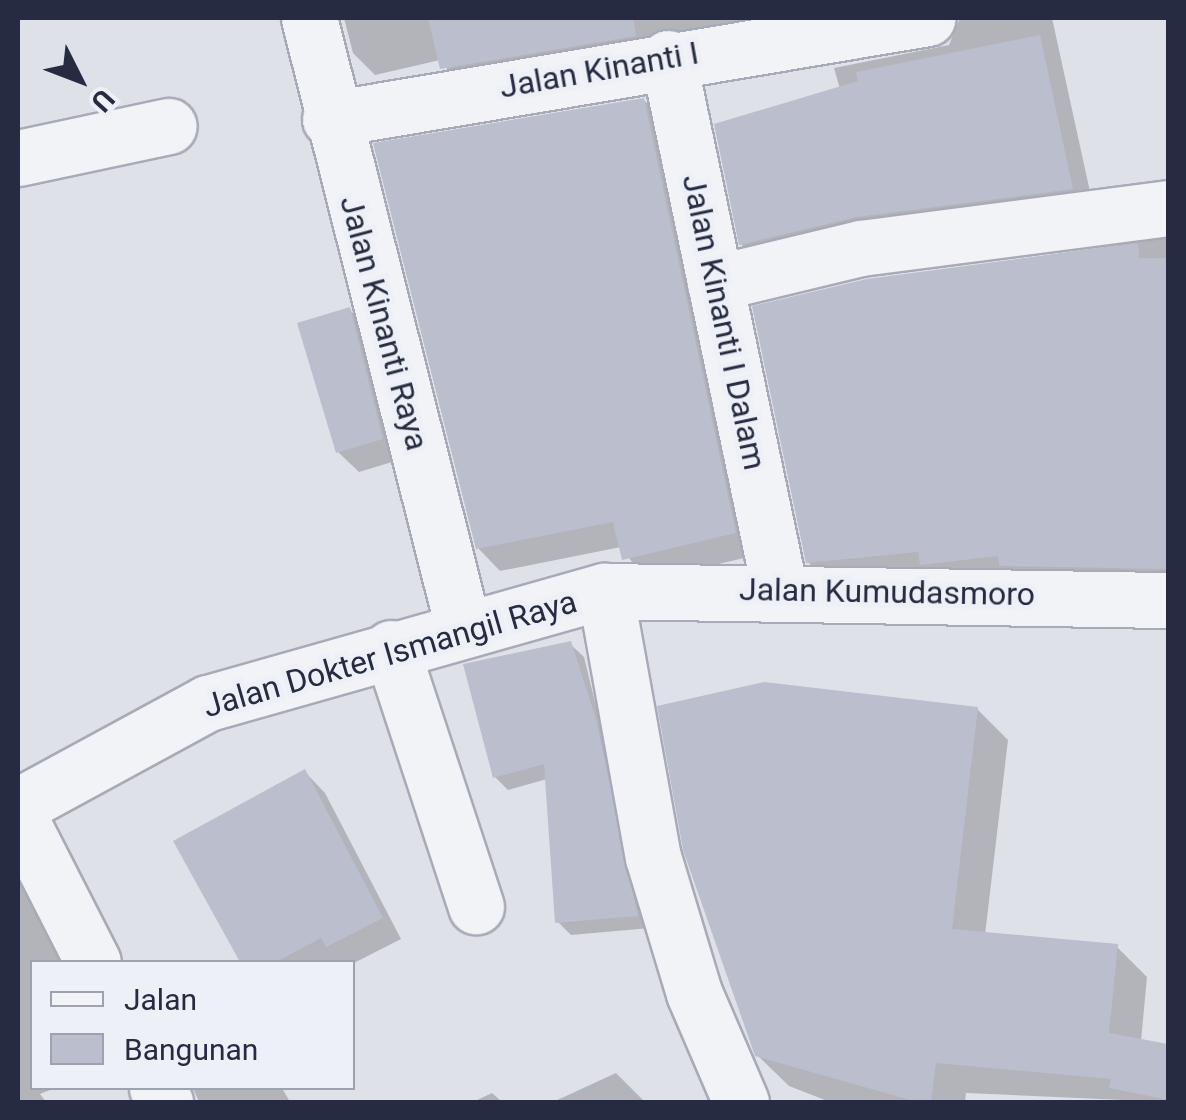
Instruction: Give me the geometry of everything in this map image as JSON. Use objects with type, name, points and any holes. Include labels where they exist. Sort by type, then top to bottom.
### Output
[{"type":"street","name":"Jalan Kinanti Raya","points":[[309,18],[330,118],[463,627]]},
{"type":"street","name":"Jalan Kinanti I","points":[[330,118],[668,58],[928,18]]},
{"type":"street","name":"Jalan Kinanti I Dalam","points":[[668,58],[779,587]]},
{"type":"street","points":[[18,158],[169,126]]},
{"type":"street","points":[[715,283],[861,248],[1168,208]]},
{"type":"street","name":"Jalan Kumudasmoro","points":[[605,592],[779,587],[1168,600]]},
{"type":"street","points":[[605,592],[653,857],[694,993],[741,1102]]},
{"type":"street","name":"Jalan Dokter Ismangil Raya","points":[[18,806],[208,703],[463,627],[605,592]]},
{"type":"street","points":[[390,648],[476,906]]},
{"type":"street","points":[[18,815],[92,960]]},
{"type":"building","points":[[428,18],[633,18],[636,36],[440,69]]},
{"type":"building","points":[[1040,35],[1073,189],[857,217],[739,245],[714,124],[858,81],[856,72]]},
{"type":"building","points":[[644,98],[736,533],[622,560],[613,522],[476,549],[373,143]]},
{"type":"building","points":[[1138,243],[1139,258],[1168,258],[1168,569],[999,566],[998,556],[920,565],[918,552],[806,563],[752,306],[867,279]]},
{"type":"building","points":[[350,307],[383,439],[336,453],[297,323]]},
{"type":"building","points":[[571,641],[596,719],[638,916],[555,923],[544,764],[493,778],[463,664]]},
{"type":"building","points":[[764,682],[978,707],[952,929],[1118,944],[1109,1033],[1168,1044],[1168,1100],[1109,1088],[1111,1079],[936,1063],[931,1102],[917,1102],[755,1056],[683,850],[657,706]]},
{"type":"building","points":[[305,769],[383,918],[326,947],[321,938],[280,960],[239,960],[173,841]]}]
